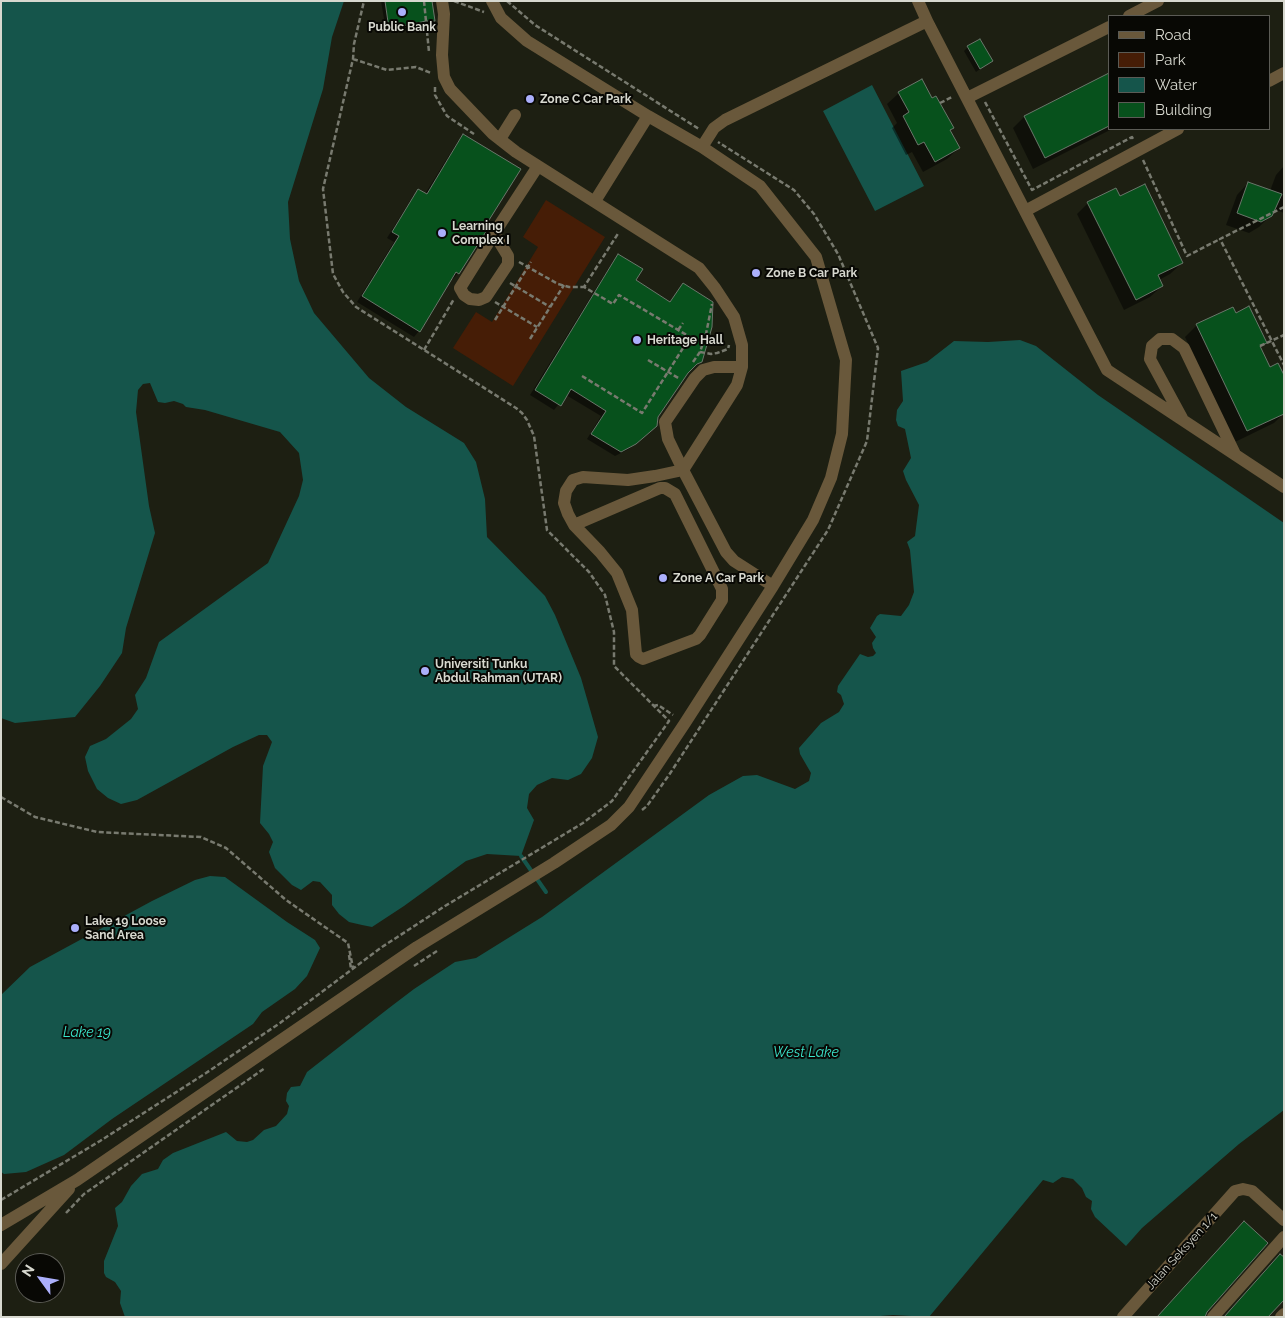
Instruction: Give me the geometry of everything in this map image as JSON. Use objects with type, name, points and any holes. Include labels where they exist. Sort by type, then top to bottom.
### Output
[{"type":"street","points":[[442,1],[444,14],[442,55],[444,77],[450,89],[500,139],[516,152],[595,200],[699,268],[734,317],[742,346],[742,368],[737,385],[683,470],[628,480],[584,477],[573,480],[566,491],[564,503],[574,525],[617,573],[632,610],[636,654],[639,657],[643,659],[696,639],[700,635],[722,600],[722,589],[675,494],[665,488],[660,488],[574,525]]},
{"type":"street","points":[[918,1],[1107,370],[1284,486]]},
{"type":"street","points":[[1131,15],[1158,1]]},
{"type":"street","points":[[1,1225],[77,1180],[417,947],[611,826],[629,807],[773,586],[812,520],[831,478],[842,434],[846,360],[816,257],[760,186],[702,147],[527,41],[490,7]]},
{"type":"street","points":[[702,147],[714,128],[725,120],[927,21]]},
{"type":"street","points":[[967,98],[1108,28]]},
{"type":"street","points":[[1270,80],[1284,73]]},
{"type":"street","points":[[500,139],[514,115]]},
{"type":"street","points":[[595,200],[648,116]]},
{"type":"street","points":[[1025,211],[1176,130]]},
{"type":"street","points":[[495,232],[508,256],[508,264],[486,297],[479,300],[470,299],[464,295],[460,288],[495,232],[538,166]]},
{"type":"street","points":[[1183,420],[1150,359],[1152,346],[1160,339],[1172,340],[1184,348],[1235,455]]},
{"type":"street","points":[[742,368],[714,367],[703,370],[695,378],[665,422],[668,439],[726,552],[734,562],[773,586]]},
{"type":"street","points":[[1,1264],[77,1180]]},
{"type":"street","name":"Jalan Seksyen 1/1","points":[[1123,1317],[1234,1191],[1243,1189],[1252,1191],[1284,1220]]},
{"type":"street","points":[[1212,1317],[1284,1237]]},
{"type":"street","points":[[1281,1317],[1284,1314]]},
{"type":"path","points":[[1,1200],[100,1141],[206,1073],[280,1023],[352,969],[445,906],[583,823],[612,801],[669,721],[614,666],[614,632],[605,595],[590,572],[547,530],[534,436],[527,420],[516,408],[356,307],[343,292],[333,274],[323,189],[353,59],[354,44],[364,1]]},
{"type":"path","points":[[424,1],[426,22]]},
{"type":"path","points":[[454,1],[490,7]]},
{"type":"path","points":[[507,1],[534,24],[794,190],[814,214],[838,254],[878,348],[867,441],[828,530],[669,774],[647,806],[640,812]]},
{"type":"path","points":[[353,59],[387,70],[416,66],[433,75]]},
{"type":"path","points":[[940,103],[952,97]]},
{"type":"path","points":[[1284,207],[1220,239],[1284,365]]},
{"type":"path","points":[[508,256],[558,284],[584,287]]},
{"type":"path","points":[[495,320],[531,262]]},
{"type":"path","points":[[530,339],[564,285]]},
{"type":"path","points":[[516,287],[550,307]]},
{"type":"path","points":[[424,350],[460,288]]},
{"type":"path","points":[[582,376],[642,414],[690,337],[619,295],[613,304],[594,293]]},
{"type":"path","points":[[690,366],[700,352],[706,334],[713,296]]},
{"type":"path","points":[[715,301],[716,307]]},
{"type":"path","points":[[504,306],[537,327]]},
{"type":"path","points":[[663,321],[666,317]]},
{"type":"path","points":[[678,330],[683,322]]},
{"type":"path","points":[[1260,346],[1284,335]]},
{"type":"path","points":[[700,352],[711,354],[726,350],[729,347],[727,338]]},
{"type":"path","points":[[648,360],[668,373]]},
{"type":"path","points":[[681,380],[686,373]]},
{"type":"path","points":[[653,706],[658,706],[673,715]]},
{"type":"path","points":[[1,797],[35,816],[97,832],[201,837],[210,840],[226,848],[286,900],[348,943],[352,969]]},
{"type":"path","points":[[412,967],[444,946]]},
{"type":"path","points":[[64,1215],[84,1194],[270,1064]]},
{"type":"green space","points":[[546,200],[605,237],[513,386],[453,348],[476,312],[492,322],[538,247],[523,237]]},
{"type":"water","points":[[1,1],[344,1],[332,37],[323,89],[288,202],[290,239],[299,281],[314,313],[369,378],[406,407],[464,443],[476,462],[485,499],[487,537],[545,596],[555,615],[581,678],[598,737],[592,758],[581,774],[568,780],[552,778],[537,785],[529,794],[527,808],[534,820],[521,856],[487,854],[466,861],[372,927],[349,922],[339,914],[332,905],[332,895],[320,882],[313,881],[301,890],[292,885],[275,868],[269,852],[273,842],[260,823],[263,766],[272,742],[267,735],[259,735],[233,747],[137,800],[121,804],[108,798],[97,789],[88,771],[85,757],[90,746],[106,739],[131,719],[138,709],[135,695],[146,678],[159,642],[268,563],[299,496],[303,480],[299,453],[280,432],[205,410],[186,407],[174,401],[158,402],[150,383],[143,384],[138,390],[136,412],[149,506],[155,533],[126,628],[122,653],[100,686],[75,717],[15,723],[1,718]]},
{"type":"water","points":[[872,85],[924,186],[875,211],[823,111]]},
{"type":"water","name":"West Lake","points":[[1020,340],[1036,346],[1098,395],[1284,523],[1284,1110],[1239,1144],[1142,1228],[1126,1246],[1095,1217],[1091,1209],[1092,1201],[1086,1197],[1082,1188],[1073,1179],[1062,1177],[1053,1183],[1043,1180],[929,1317],[893,1315],[868,1317],[125,1317],[120,1303],[121,1291],[115,1282],[106,1277],[104,1261],[118,1226],[115,1208],[122,1202],[131,1186],[142,1174],[158,1169],[163,1160],[173,1153],[226,1132],[237,1141],[247,1142],[253,1140],[264,1130],[276,1126],[287,1114],[289,1106],[286,1101],[287,1093],[291,1087],[300,1086],[307,1072],[389,1008],[455,962],[476,958],[542,917],[709,795],[743,776],[757,775],[795,789],[809,781],[811,773],[800,754],[799,748],[821,723],[839,712],[844,704],[841,695],[837,692],[838,686],[860,654],[868,657],[876,653],[872,643],[876,637],[870,628],[877,616],[880,614],[901,616],[909,605],[914,592],[910,550],[907,542],[915,536],[919,505],[903,471],[911,458],[905,429],[898,426],[896,420],[897,410],[903,401],[901,371],[927,362],[954,341],[988,342]]},
{"type":"water","name":"Lake 19","points":[[210,876],[225,877],[315,940],[320,948],[307,976],[295,989],[262,1012],[253,1024],[112,1119],[64,1155],[26,1172],[4,1174],[1,1172],[1,995],[30,967],[152,901],[195,880]]},
{"type":"building","points":[[385,1],[432,1],[435,21],[426,21],[389,29]]},
{"type":"building","points":[[980,39],[993,61],[980,69],[967,46]]},
{"type":"building","points":[[1108,74],[1108,126],[1045,158],[1024,116]]},
{"type":"building","points":[[922,79],[932,98],[936,96],[954,128],[950,130],[960,148],[935,162],[924,142],[918,145],[903,116],[909,112],[898,92]]},
{"type":"building","name":"Learning Complex I","points":[[463,134],[521,169],[484,228],[487,230],[459,274],[456,272],[420,332],[362,296],[399,236],[392,232],[418,189],[427,194]]},
{"type":"building","points":[[1248,182],[1282,194],[1272,216],[1261,222],[1237,213]]},
{"type":"building","points":[[1145,184],[1183,263],[1158,275],[1163,286],[1136,300],[1087,202],[1116,188],[1120,196]]},
{"type":"building","name":"Heritage Hall","points":[[618,254],[643,269],[636,280],[670,302],[683,283],[713,302],[712,327],[702,362],[697,364],[688,373],[658,417],[657,426],[636,444],[621,452],[591,434],[606,411],[571,389],[561,406],[535,390]]},
{"type":"building","points":[[1249,306],[1267,343],[1260,346],[1270,367],[1278,363],[1284,375],[1284,414],[1247,431],[1196,324],[1233,307],[1236,313]]},
{"type":"building","points":[[1244,1221],[1268,1243],[1207,1312],[1205,1317],[1157,1317]]},
{"type":"building","points":[[1280,1254],[1284,1257],[1284,1300],[1268,1317],[1224,1317]]},
{"type":"waterway","points":[[521,856],[546,892]]},
{"type":"place","name":"Public Bank","points":[[402,12]]},
{"type":"place","name":"Zone C Car Park","points":[[530,99]]},
{"type":"place","name":"Learning Complex I","points":[[442,233]]},
{"type":"place","name":"Zone B Car Park","points":[[756,273]]},
{"type":"place","name":"Heritage Hall","points":[[637,340]]},
{"type":"place","name":"Zone A Car Park","points":[[663,578]]},
{"type":"place","name":"Universiti Tunku Abdul Rahman (UTAR)","points":[[425,671]]},
{"type":"place","name":"Lake 19 Loose Sand Area","points":[[75,928]]}]
